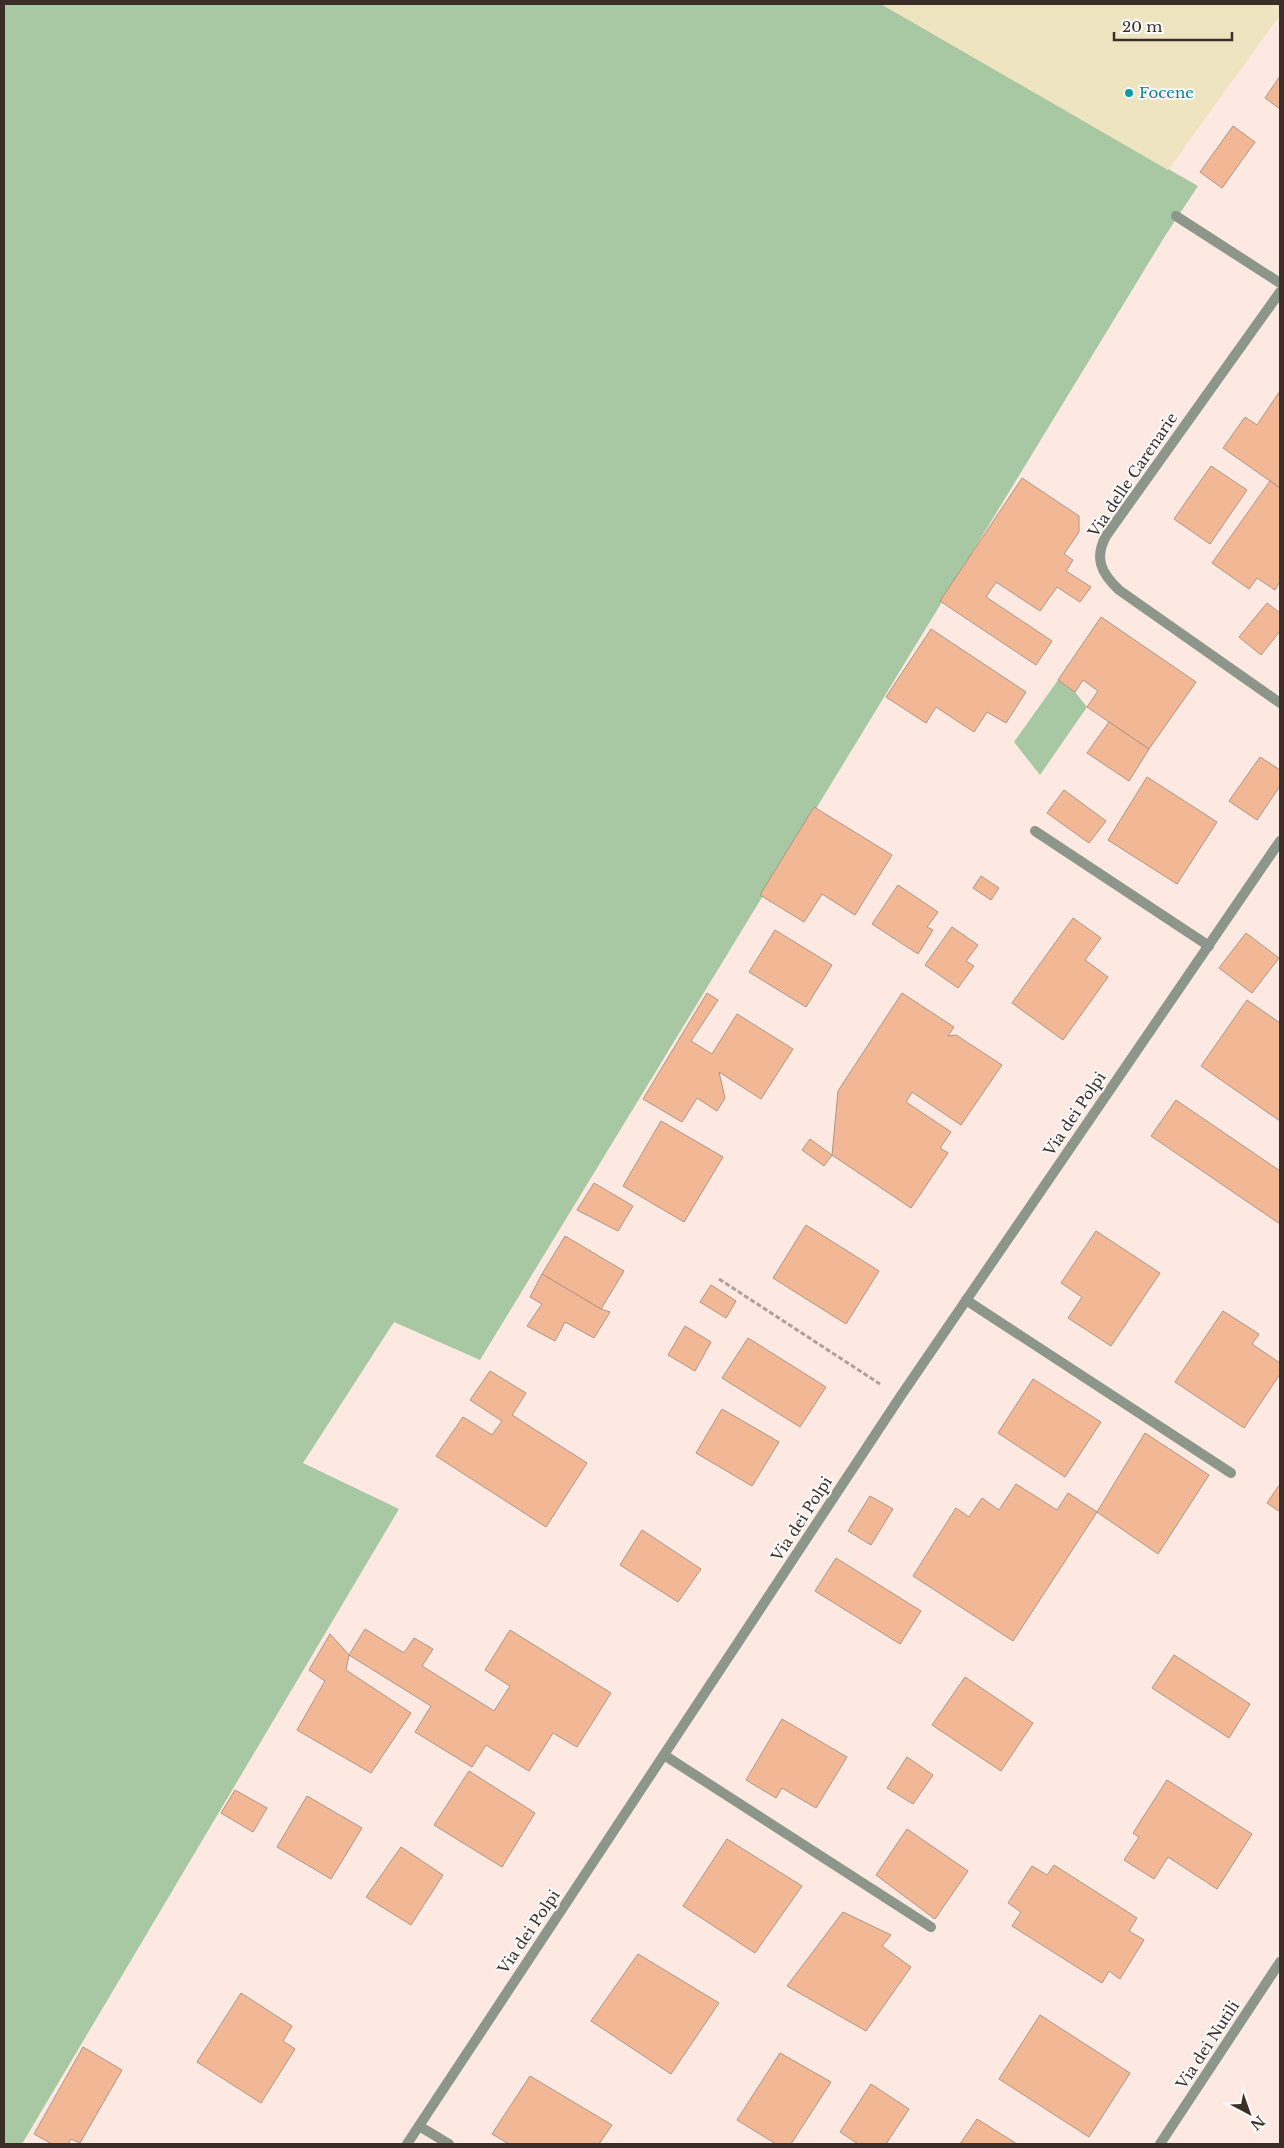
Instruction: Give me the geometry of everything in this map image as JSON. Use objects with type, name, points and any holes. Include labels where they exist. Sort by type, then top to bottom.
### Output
[{"type":"street","points":[[1176,216],[1280,283]]},
{"type":"street","name":"Via delle Carenarie","points":[[1280,292],[1106,536],[1099,554],[1100,565],[1104,574],[1119,590],[1280,703]]},
{"type":"street","points":[[1035,831],[1209,946]]},
{"type":"street","name":"Via dei Polpi","points":[[407,2144],[900,1397],[1280,841]]},
{"type":"street","points":[[966,1300],[1231,1473]]},
{"type":"street","points":[[664,1756],[932,1927]]},
{"type":"street","name":"Via dei Nutili","points":[[1160,2144],[1280,1962]]},
{"type":"street","points":[[419,2126],[449,2144]]},
{"type":"path","points":[[719,1279],[900,1397]]},
{"type":"green space","points":[[4,4],[881,4],[1198,186],[1165,236],[480,1360],[394,1322],[303,1463],[399,1509],[22,2144],[4,2144]]},
{"type":"green space","points":[[1058,680],[1075,692],[1087,707],[1040,775],[1014,742]]},
{"type":"sand","name":"Focene","points":[[881,4],[1280,4],[1280,15],[1168,170]]},
{"type":"building","points":[[1280,76],[1280,109],[1265,98]]},
{"type":"building","points":[[1233,126],[1255,142],[1222,188],[1200,172]]},
{"type":"building","points":[[1280,391],[1280,488],[1223,448],[1245,417],[1257,425]]},
{"type":"building","points":[[1211,466],[1247,490],[1210,544],[1174,519]]},
{"type":"building","points":[[1022,478],[1079,516],[1079,532],[1064,554],[1073,560],[1066,571],[1091,587],[1080,602],[1057,587],[1040,611],[996,582],[986,597],[1052,641],[1036,665],[940,601]]},
{"type":"building","points":[[1270,481],[1280,488],[1280,581],[1275,590],[1257,578],[1249,589],[1212,563]]},
{"type":"building","points":[[1267,603],[1280,613],[1280,631],[1261,655],[1239,637]]},
{"type":"building","points":[[1101,617],[1196,682],[1149,749],[1087,707],[1098,691],[1083,680],[1075,692],[1058,680]]},
{"type":"building","points":[[931,629],[1026,692],[1006,723],[987,712],[974,732],[936,707],[926,723],[886,697]]},
{"type":"building","points":[[1109,722],[1149,749],[1129,781],[1087,753]]},
{"type":"building","points":[[1260,757],[1280,770],[1280,786],[1257,820],[1229,801]]},
{"type":"building","points":[[1147,777],[1217,822],[1177,884],[1108,840]]},
{"type":"building","points":[[1064,790],[1106,821],[1089,843],[1047,813]]},
{"type":"building","points":[[814,807],[892,855],[855,915],[822,894],[804,922],[760,895]]},
{"type":"building","points":[[981,876],[999,888],[991,900],[973,888]]},
{"type":"building","points":[[898,885],[938,912],[927,927],[933,930],[918,954],[872,924]]},
{"type":"building","points":[[1073,918],[1101,938],[1085,960],[1108,977],[1063,1040],[1012,1003]]},
{"type":"building","points":[[952,927],[978,945],[966,961],[974,966],[958,988],[925,965]]},
{"type":"building","points":[[775,930],[832,965],[806,1007],[749,972]]},
{"type":"building","points":[[1246,933],[1279,958],[1252,993],[1219,968]]},
{"type":"building","points":[[707,993],[718,1000],[691,1041],[712,1054],[737,1014],[793,1049],[761,1099],[719,1072],[725,1098],[717,1111],[697,1098],[682,1122],[643,1099]]},
{"type":"building","points":[[902,993],[954,1027],[948,1036],[956,1035],[1002,1065],[961,1125],[912,1092],[906,1102],[951,1132],[940,1148],[948,1153],[911,1208],[832,1155],[838,1091]]},
{"type":"building","points":[[1247,1000],[1280,1023],[1280,1121],[1201,1066]]},
{"type":"building","points":[[1176,1100],[1280,1171],[1280,1224],[1151,1136]]},
{"type":"building","points":[[661,1121],[723,1157],[684,1222],[623,1186]]},
{"type":"building","points":[[810,1139],[832,1155],[824,1166],[802,1150]]},
{"type":"building","points":[[594,1183],[633,1206],[618,1231],[577,1210]]},
{"type":"building","points":[[806,1225],[879,1271],[846,1324],[773,1278]]},
{"type":"building","points":[[1096,1231],[1160,1273],[1111,1346],[1068,1318],[1082,1297],[1061,1283]]},
{"type":"building","points":[[565,1236],[624,1271],[601,1309],[542,1274]]},
{"type":"building","points":[[542,1274],[601,1309],[610,1312],[594,1338],[565,1322],[555,1341],[527,1326],[542,1304],[530,1297]]},
{"type":"building","points":[[711,1285],[736,1301],[726,1318],[700,1302]]},
{"type":"building","points":[[1223,1311],[1259,1334],[1252,1344],[1280,1363],[1280,1374],[1244,1428],[1175,1382]]},
{"type":"building","points":[[685,1326],[711,1342],[695,1371],[668,1355]]},
{"type":"building","points":[[748,1338],[826,1387],[800,1427],[722,1378]]},
{"type":"building","points":[[490,1371],[526,1393],[512,1415],[587,1463],[546,1527],[436,1456],[463,1417],[492,1435],[502,1421],[470,1400]]},
{"type":"building","points":[[1033,1379],[1101,1422],[1065,1477],[998,1433]]},
{"type":"building","points":[[722,1409],[779,1442],[752,1486],[696,1453]]},
{"type":"building","points":[[1145,1433],[1209,1475],[1158,1554],[1097,1512]]},
{"type":"building","points":[[1016,1484],[1057,1510],[1068,1493],[1097,1512],[1013,1641],[913,1576],[956,1508],[969,1517],[982,1498],[999,1510]]},
{"type":"building","points":[[1280,1484],[1280,1512],[1267,1503]]},
{"type":"building","points":[[870,1496],[893,1509],[871,1545],[848,1531]]},
{"type":"building","points":[[642,1530],[701,1569],[678,1602],[620,1565]]},
{"type":"building","points":[[836,1558],[921,1611],[900,1644],[815,1591]]},
{"type":"building","points":[[365,1629],[404,1653],[414,1638],[433,1649],[422,1666],[494,1711],[510,1686],[485,1670],[510,1630],[611,1693],[577,1747],[553,1733],[529,1771],[486,1745],[472,1767],[415,1732],[431,1706],[349,1655]]},
{"type":"building","points":[[330,1634],[349,1655],[346,1670],[411,1713],[371,1773],[297,1730],[325,1681],[309,1670]]},
{"type":"building","points":[[1174,1655],[1250,1704],[1229,1738],[1152,1688]]},
{"type":"building","points":[[965,1677],[1033,1723],[1001,1771],[932,1725]]},
{"type":"building","points":[[782,1719],[847,1757],[816,1808],[782,1788],[776,1798],[746,1780]]},
{"type":"building","points":[[907,1757],[933,1775],[913,1804],[887,1788]]},
{"type":"building","points":[[469,1771],[535,1813],[502,1867],[434,1825]]},
{"type":"building","points":[[1167,1780],[1252,1834],[1217,1889],[1168,1857],[1154,1879],[1124,1860],[1139,1837],[1133,1833]]},
{"type":"building","points":[[235,1790],[267,1808],[253,1832],[221,1813]]},
{"type":"building","points":[[307,1796],[362,1828],[331,1879],[277,1847]]},
{"type":"building","points":[[907,1829],[968,1871],[935,1919],[876,1875]]},
{"type":"building","points":[[727,1839],[802,1886],[755,1953],[683,1906]]},
{"type":"building","points":[[401,1847],[443,1875],[411,1925],[366,1897]]},
{"type":"building","points":[[1054,1865],[1137,1918],[1129,1931],[1144,1940],[1120,1979],[1109,1971],[1102,1983],[1012,1926],[1021,1912],[1008,1903],[1032,1866],[1047,1875]]},
{"type":"building","points":[[843,1912],[891,1935],[882,1946],[911,1967],[866,2031],[787,1986]]},
{"type":"building","points":[[638,1954],[719,2003],[671,2074],[591,2021]]},
{"type":"building","points":[[241,1993],[292,2026],[283,2041],[295,2049],[261,2103],[197,2062]]},
{"type":"building","points":[[1040,2015],[1130,2073],[1089,2137],[999,2079]]},
{"type":"building","points":[[83,2047],[122,2070],[80,2143],[71,2139],[68,2144],[52,2144],[34,2134]]},
{"type":"building","points":[[780,2053],[831,2082],[791,2144],[776,2144],[737,2120]]},
{"type":"building","points":[[530,2076],[612,2125],[599,2144],[509,2144],[492,2134]]},
{"type":"building","points":[[871,2084],[909,2109],[886,2144],[858,2144],[840,2132]]},
{"type":"building","points":[[977,2119],[1017,2144],[960,2144]]},
{"type":"place","name":"Focene","points":[[1129,93]]}]
